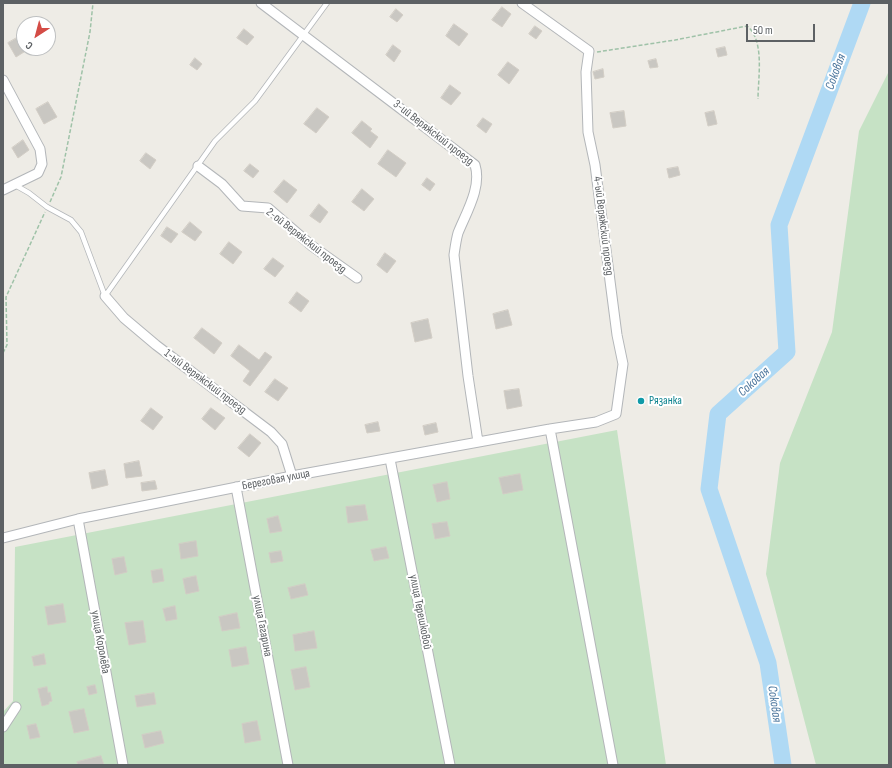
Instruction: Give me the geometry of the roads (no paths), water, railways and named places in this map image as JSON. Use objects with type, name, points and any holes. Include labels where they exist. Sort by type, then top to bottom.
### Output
[{"type":"street","name":"3-ий Веряжский проезд","points":[[261,3],[475,165],[478,173],[476,185],[468,212],[458,235],[454,255],[478,442]]},
{"type":"street","name":"4-ый Веряжский проезд","points":[[522,3],[589,51],[586,72],[588,132],[595,165],[617,335],[623,364],[616,414],[596,422],[550,429]]},
{"type":"street","points":[[3,80],[40,149],[42,164],[38,173],[3,190]]},
{"type":"street","name":"2-ой Веряжский проезд","points":[[198,166],[222,184],[242,206],[268,208],[312,246],[357,278]]},
{"type":"street","name":"1-ый Веряжский проезд","points":[[105,296],[124,318],[156,345],[271,432],[282,444],[292,476]]},
{"type":"street","name":"Береговая улица","points":[[3,538],[78,519],[292,476],[550,429]]},
{"type":"street","points":[[550,429],[613,765]]},
{"type":"street","name":"улица Терешковой","points":[[390,459],[450,765]]},
{"type":"street","name":"улица Гагарина","points":[[236,488],[288,765]]},
{"type":"street","name":"улица Королёва","points":[[78,519],[123,765]]},
{"type":"street","points":[[3,727],[16,707]]},
{"type":"lane","points":[[105,296],[215,141],[255,101],[327,3]]},
{"type":"lane","points":[[15,185],[29,193],[47,207],[71,220],[81,232],[105,296]]},
{"type":"waterway","name":"Соковая","points":[[783,765],[768,663],[709,489],[718,414],[787,352],[779,225],[862,3]]},
{"type":"place","name":"Рязанка","points":[[641,401]]}]
